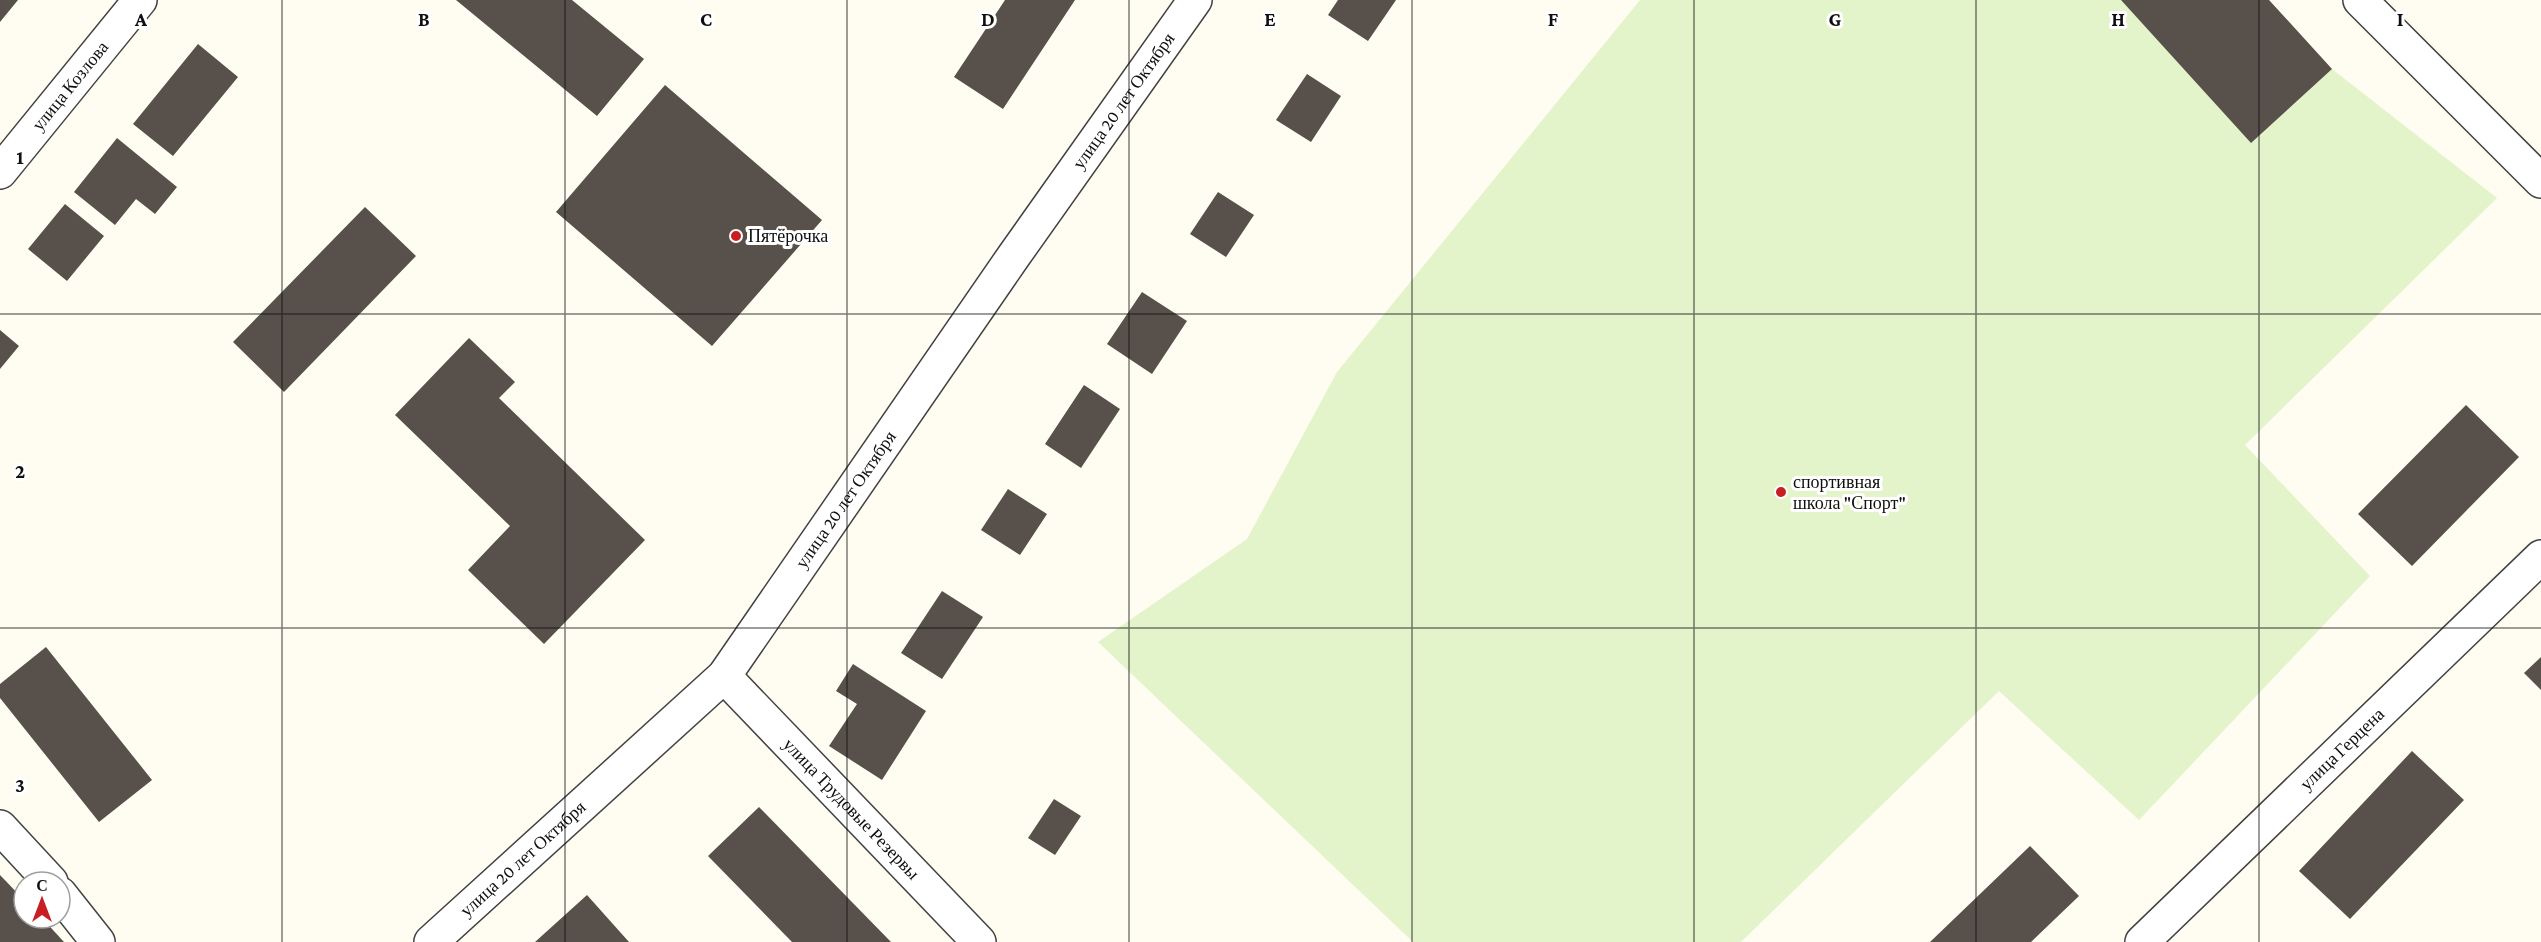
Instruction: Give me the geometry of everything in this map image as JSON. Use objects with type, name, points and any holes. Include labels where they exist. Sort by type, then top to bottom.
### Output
[{"type":"street","name":"улица Козлова","points":[[0,172],[140,0]]},
{"type":"street","name":"улица 20 лет Октября","points":[[431,942],[724,676],[1013,257],[1195,0]]},
{"type":"street","points":[[2360,0],[2541,181]]},
{"type":"street","name":"улица Герцена","points":[[2142,942],[2541,557]]},
{"type":"street","name":"улица Трудовые Резервы","points":[[724,676],[979,942]]},
{"type":"street","points":[[0,827],[40,870]]},
{"type":"street","points":[[72,909],[98,942]]},
{"type":"green space","name":"спортивная школа \"Спорт\"","points":[[1640,0],[2269,0],[2332,69],[2497,198],[2245,445],[2370,576],[2139,820],[1999,691],[1741,942],[1413,942],[1098,642],[1247,539],[1337,372]]},
{"type":"building","points":[[0,0],[18,0],[0,22]]},
{"type":"building","points":[[456,0],[572,0],[644,59],[597,116]]},
{"type":"building","points":[[1005,0],[1075,0],[1003,109],[954,77]]},
{"type":"building","points":[[1338,0],[1396,0],[1368,41],[1328,15]]},
{"type":"building","points":[[2121,0],[2269,0],[2332,69],[2251,143]]},
{"type":"building","points":[[198,44],[238,77],[173,156],[133,124]]},
{"type":"building","points":[[1307,74],[1341,96],[1311,142],[1276,120]]},
{"type":"building","points":[[665,85],[822,220],[712,346],[556,212]]},
{"type":"building","points":[[117,138],[177,187],[155,214],[136,199],[115,225],[74,192]]},
{"type":"building","points":[[1218,192],[1254,215],[1226,257],[1190,234]]},
{"type":"building","points":[[65,204],[104,236],[67,281],[28,249]]},
{"type":"building","points":[[365,207],[416,256],[284,392],[233,342]]},
{"type":"building","points":[[1142,292],[1187,321],[1152,374],[1107,344]]},
{"type":"building","points":[[0,330],[19,346],[0,369]]},
{"type":"building","points":[[469,338],[515,382],[499,398],[645,540],[544,644],[468,570],[510,526],[395,415]]},
{"type":"building","points":[[1084,385],[1120,409],[1081,468],[1045,444]]},
{"type":"building","points":[[2466,405],[2519,457],[2412,566],[2358,514]]},
{"type":"building","points":[[1008,489],[1047,514],[1020,555],[981,530]]},
{"type":"building","points":[[942,591],[983,617],[942,679],[901,653]]},
{"type":"building","points":[[46,647],[152,780],[99,822],[0,698],[0,684]]},
{"type":"building","points":[[2541,657],[2541,690],[2524,673]]},
{"type":"building","points":[[853,664],[926,711],[882,780],[829,746],[857,704],[836,691]]},
{"type":"building","points":[[2412,751],[2464,800],[2350,919],[2299,871]]},
{"type":"building","points":[[1054,799],[1081,816],[1055,855],[1028,838]]},
{"type":"building","points":[[759,807],[891,942],[792,942],[708,856]]},
{"type":"building","points":[[2030,846],[2079,896],[2031,942],[1930,942]]},
{"type":"building","points":[[0,875],[12,888],[12,930],[53,930],[64,942],[0,942]]},
{"type":"building","points":[[587,895],[629,942],[535,942]]},
{"type":"place","name":"Пятёрочка","points":[[736,236]]},
{"type":"place","name":"спортивная школа \"Спорт\"","points":[[1781,492]]}]
